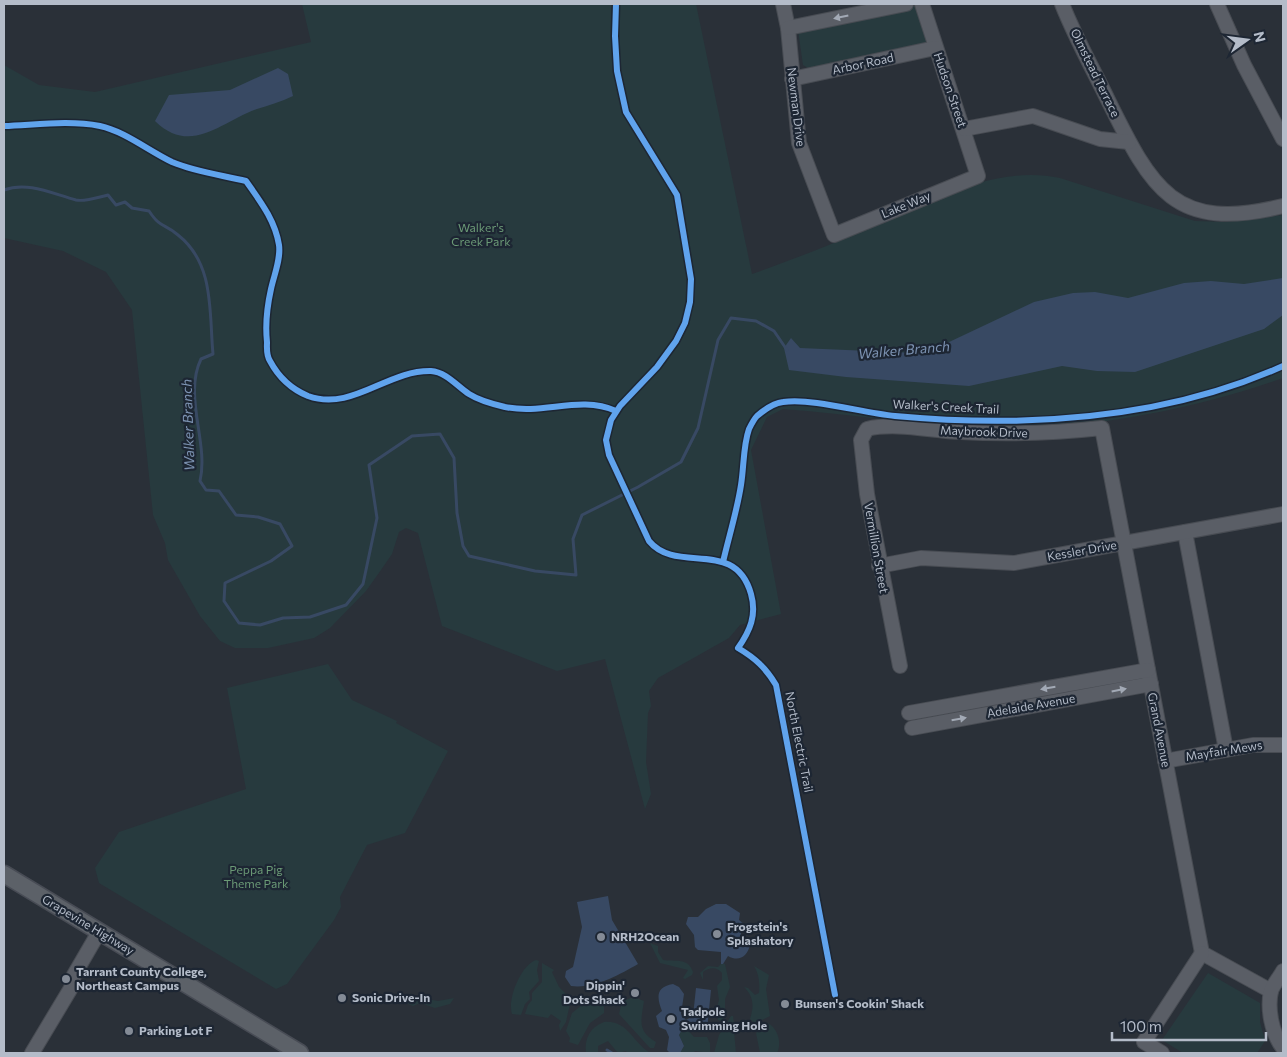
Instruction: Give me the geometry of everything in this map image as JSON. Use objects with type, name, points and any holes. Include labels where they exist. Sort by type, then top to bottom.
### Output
[{"type":"main road","name":"Grapevine Highway","points":[[4,874],[300,1053]]},
{"type":"street","name":"Newman Drive","points":[[783,4],[788,28],[799,143],[834,235]]},
{"type":"street","points":[[788,28],[906,4]]},
{"type":"street","name":"Hudson Street","points":[[922,4],[978,176]]},
{"type":"street","name":"Olmstead Terrace","points":[[1062,4],[1129,142]]},
{"type":"street","points":[[1217,4],[1244,65],[1283,138]]},
{"type":"street","name":"Arbor Road","points":[[792,79],[935,48]]},
{"type":"street","points":[[964,129],[1033,116],[1100,138],[1129,142],[1148,174],[1160,189],[1195,210],[1223,215],[1242,214],[1283,206]]},
{"type":"street","name":"Lake Way","points":[[834,235],[978,176]]},
{"type":"street","name":"Maybrook Drive","points":[[866,429],[886,426],[961,432],[1044,434],[1102,428]]},
{"type":"street","name":"Grand Avenue","points":[[1102,428],[1202,953]]},
{"type":"street","name":"Vermillion Street","points":[[866,429],[861,440],[863,460],[879,566],[900,666]]},
{"type":"street","name":"Kessler Drive","points":[[879,566],[921,558],[1014,563],[1283,514]]},
{"type":"street","points":[[1185,532],[1226,750]]},
{"type":"street","name":"Adelaide Avenue","points":[[909,713],[1149,677]]},
{"type":"street","name":"Adelaide Avenue","points":[[912,728],[1149,677]]},
{"type":"street","name":"Mayfair Mews","points":[[1165,761],[1253,745],[1283,745]]},
{"type":"street","points":[[32,1053],[71,988],[80,980],[102,934]]},
{"type":"street","points":[[1162,1053],[1144,1042],[1202,953],[1272,991]]},
{"type":"street","points":[[1278,1048],[1270,1014],[1272,991],[1283,971]]},
{"type":"green space","name":"Walker's Creek Park","points":[[302,4],[696,4],[752,274],[845,239],[956,190],[1008,177],[1034,175],[1060,178],[1195,221],[1224,222],[1283,215],[1283,378],[1219,398],[1152,414],[1050,427],[958,426],[783,409],[767,417],[751,450],[781,614],[740,625],[729,638],[658,678],[649,691],[651,706],[648,713],[646,762],[651,794],[645,809],[605,659],[557,671],[442,626],[418,533],[406,528],[399,532],[392,554],[366,591],[330,628],[314,638],[268,648],[235,648],[220,641],[200,616],[168,560],[165,543],[153,515],[132,310],[106,272],[63,251],[4,238],[4,65],[39,85],[95,92],[311,42]]},
{"type":"green space","points":[[917,5],[927,42],[808,68],[803,65],[798,30]]},
{"type":"green space","name":"Peppa Pig Theme Park","points":[[328,664],[352,700],[397,721],[396,723],[448,751],[405,833],[367,845],[340,897],[341,907],[334,920],[287,984],[276,989],[99,883],[95,868],[119,832],[246,789],[227,688]]},
{"type":"green space","points":[[650,943],[658,946],[658,952],[663,960],[681,961],[688,964],[693,972],[692,975],[685,979],[683,978],[688,970],[660,963]]},
{"type":"green space","points":[[536,960],[539,961],[537,970],[539,981],[529,992],[530,999],[525,1004],[521,1015],[512,1014],[513,992],[516,983],[525,968]]},
{"type":"green space","points":[[542,963],[554,970],[552,972],[559,987],[571,999],[566,1022],[560,1031],[559,1025],[561,1021],[551,1014],[548,1018],[525,1014],[532,1000],[532,993],[542,982]]},
{"type":"green space","points":[[721,964],[725,964],[730,987],[725,999],[725,1017],[721,1021],[718,1020],[715,1013],[719,1000],[717,986],[722,980],[722,973],[713,968],[708,969],[703,972],[703,980],[700,973],[708,966],[718,967]]},
{"type":"green space","points":[[754,966],[769,975],[766,989],[770,1016],[762,1020],[757,1026],[750,1019],[752,1002],[750,994],[744,987],[748,988],[755,995],[759,993],[759,979]]},
{"type":"green space","points":[[1208,973],[1260,1003],[1260,1022],[1265,1041],[1257,1053],[1183,1053],[1162,1040]]},
{"type":"green space","points":[[410,996],[438,1001],[454,998],[450,1004],[435,1008],[420,1003],[413,1006],[406,1003]]},
{"type":"green space","points":[[634,997],[644,1001],[642,1025],[646,1034],[656,1042],[654,1048],[650,1048],[619,1014],[622,1001]]},
{"type":"green space","points":[[586,1002],[592,1006],[599,1003],[604,1006],[604,1013],[590,1023],[578,1045],[569,1042],[570,1038],[566,1031],[572,1013]]},
{"type":"green space","points":[[731,1016],[733,1016],[734,1024],[739,1026],[740,1030],[734,1031],[736,1053],[714,1053],[719,1035]]},
{"type":"green space","points":[[604,1022],[619,1024],[650,1053],[627,1053],[626,1051],[618,1053],[608,1041],[598,1046],[598,1053],[586,1053],[586,1043],[589,1034],[595,1027]]},
{"type":"green space","points":[[768,1023],[778,1036],[779,1045],[777,1053],[760,1053],[756,1033]]},
{"type":"green space","points":[[683,1028],[686,1028],[694,1037],[707,1037],[710,1043],[710,1053],[695,1051],[693,1053],[680,1053],[684,1046],[679,1035]]},
{"type":"water","points":[[278,68],[288,74],[293,96],[280,102],[257,109],[218,128],[194,136],[181,136],[168,131],[155,121],[169,95],[230,90]]},
{"type":"water","points":[[1283,278],[1283,315],[1264,329],[1135,372],[1097,371],[1062,366],[969,386],[846,377],[789,370],[784,348],[791,338],[800,348],[916,353],[947,343],[1034,302],[1073,293],[1095,292],[1128,298],[1184,283],[1211,281],[1244,284]]},
{"type":"water","name":"NRH2Ocean","points":[[608,896],[612,920],[638,964],[615,977],[597,983],[571,986],[565,977],[566,971],[573,967],[582,927],[577,902]]},
{"type":"water","name":"Frogstein's Splashatory","points":[[716,904],[726,904],[740,913],[739,920],[744,924],[739,940],[742,943],[749,942],[750,945],[745,955],[739,958],[728,956],[723,964],[721,964],[721,952],[698,950],[695,947],[694,935],[686,924],[688,917],[698,917],[706,909]]},
{"type":"water","name":"Tadpole Swimming Hole","points":[[673,984],[679,987],[684,994],[681,1014],[686,1020],[693,1016],[696,988],[711,990],[707,1030],[683,1028],[679,1035],[684,1046],[680,1053],[670,1053],[667,1050],[669,1037],[666,1030],[659,1027],[656,1016],[662,1011],[659,1002],[660,990],[667,985]]},
{"type":"waterway","name":"Walker Branch","points":[[4,190],[22,187],[40,189],[76,200],[88,200],[108,195],[116,205],[125,202],[132,208],[149,211],[157,221],[178,235],[199,260],[208,290],[213,354],[201,359],[196,373],[195,404],[202,466],[200,481],[206,490],[219,491],[236,515],[258,517],[280,524],[292,546],[271,561],[225,583],[224,601],[239,623],[260,625],[283,618],[310,617],[346,605],[363,584],[377,518],[369,465],[412,436],[440,434],[454,458],[457,513],[463,546],[469,556],[535,571],[576,575],[573,539],[582,515],[638,487],[681,462],[698,428],[718,340],[731,318],[756,321],[774,331],[787,350]]},
{"type":"waterway","points":[[607,1050],[612,1053]]},
{"type":"cycle path","name":"North Electric Trail","points":[[616,4],[617,71],[626,112],[677,195],[691,279],[690,302],[685,323],[676,341],[657,367],[620,406],[611,420],[606,440],[609,455],[649,541],[661,551],[675,556],[719,561],[732,566],[743,577],[751,594],[753,616],[746,635],[738,648],[760,664],[776,685],[835,995]]},
{"type":"cycle path","points":[[4,126],[64,123],[100,126],[118,132],[172,162],[199,171],[246,181],[262,203],[274,227],[279,245],[278,261],[268,302],[266,329],[268,356],[273,367],[286,382],[308,396],[340,399],[415,372],[431,371],[442,374],[477,399],[505,407],[534,409],[589,405],[616,411]]},
{"type":"cycle path","name":"Walker's Creek Trail","points":[[723,562],[739,495],[749,429],[757,416],[776,404],[796,401],[809,402],[895,416],[944,420],[1043,420],[1093,416],[1142,409],[1190,398],[1237,384],[1283,366]]},
{"type":"place","name":"Frogstein's Splashatory","points":[[717,934]]},
{"type":"place","name":"NRH2Ocean","points":[[601,937]]},
{"type":"place","name":"Tarrant County College, Northeast Campus","points":[[66,979]]},
{"type":"place","name":"Dippin' Dots Shack","points":[[635,993]]},
{"type":"place","name":"Sonic Drive-In","points":[[342,998]]},
{"type":"place","name":"Bunsen's Cookin' Shack","points":[[785,1004]]},
{"type":"place","name":"Tadpole Swimming Hole","points":[[671,1019]]},
{"type":"place","name":"Parking Lot F","points":[[129,1031]]}]
